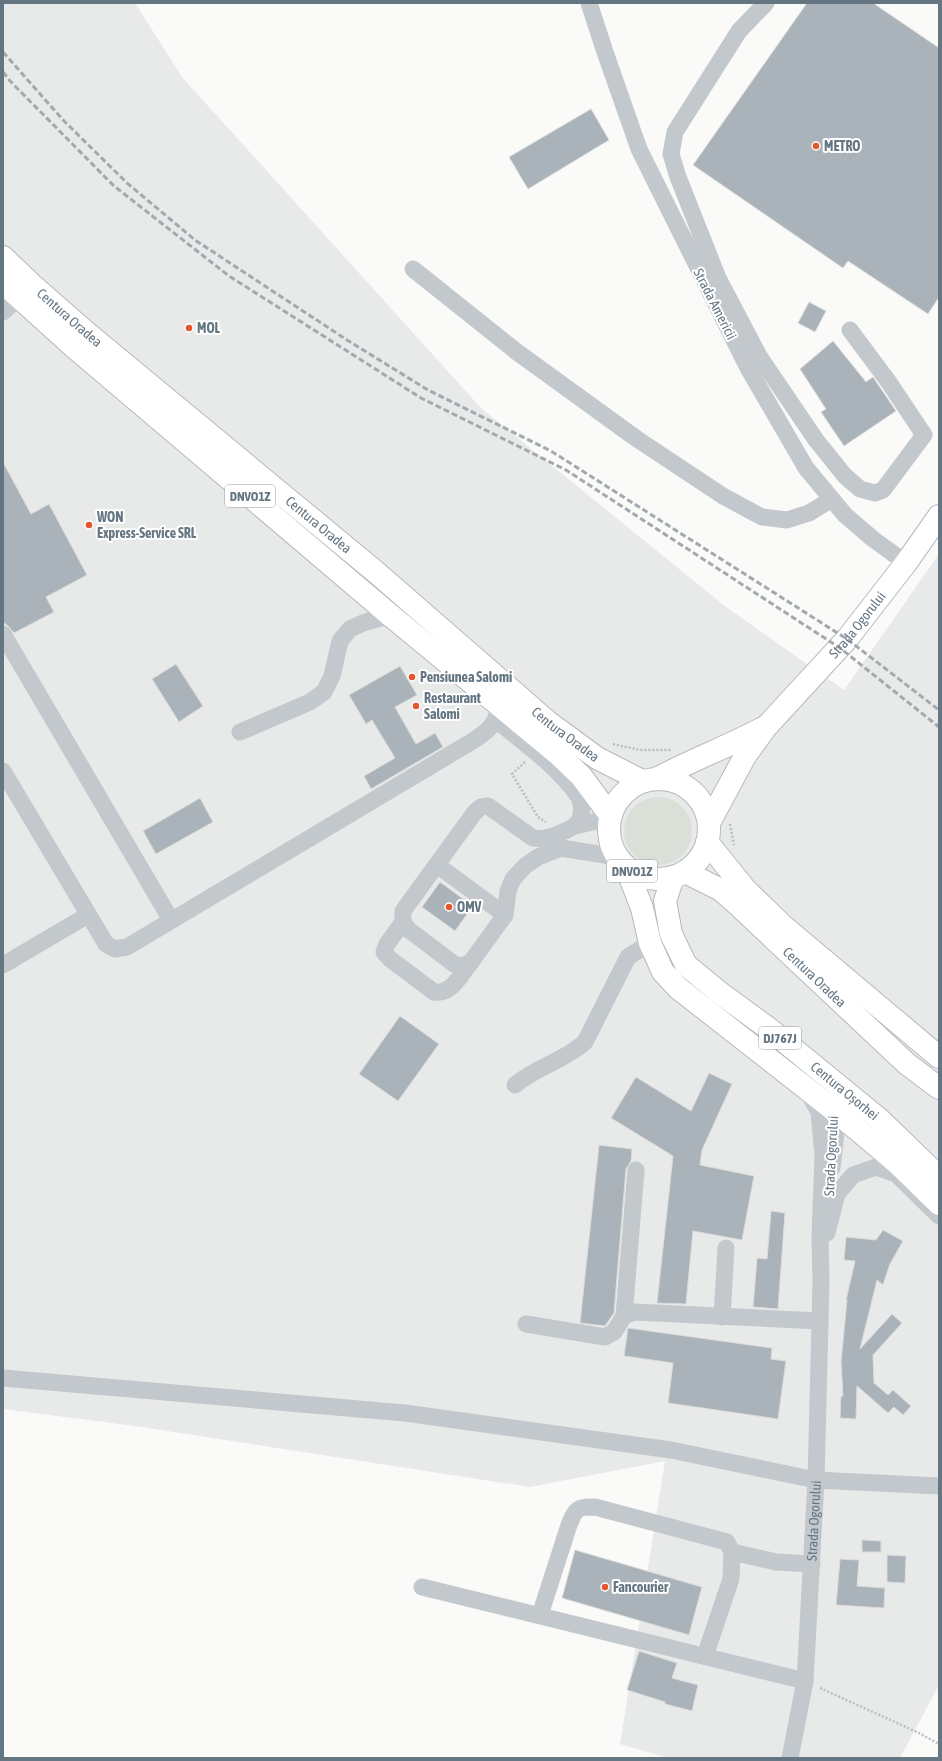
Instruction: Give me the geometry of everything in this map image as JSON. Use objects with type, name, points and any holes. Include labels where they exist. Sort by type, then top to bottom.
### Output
[{"type":"main road","name":"Centura Oradea","points":[[3,257],[31,284],[88,333],[377,574],[548,722],[596,758],[650,780]]},
{"type":"main road","name":"Centura Oradea","points":[[3,283],[11,305],[390,615],[495,718],[569,764],[610,817]]},
{"type":"main road","name":"Strada Ogorului","points":[[708,833],[745,756],[766,727],[848,639],[906,563],[939,516]]},
{"type":"main road","name":"Strada Ogorului","points":[[650,780],[734,743],[766,727]]},
{"type":"main road","points":[[610,817],[617,801],[628,789],[650,780]]},
{"type":"main road","name":"DNVO1Z","points":[[650,780],[673,780],[686,787],[697,796],[705,809],[708,833]]},
{"type":"main road","name":"DNVO1Z","points":[[610,817],[609,829],[611,844],[621,862],[637,874],[662,879],[679,874]]},
{"type":"main road","name":"Centura Oradea","points":[[708,833],[745,889],[783,926],[939,1057]]},
{"type":"main road","points":[[679,874],[695,864],[703,854],[708,833]]},
{"type":"main road","name":"Centura Oșorhei","points":[[621,862],[642,908],[650,943],[663,972],[678,988],[805,1088]]},
{"type":"main road","name":"Centura Oradea","points":[[679,874],[721,890],[907,1064],[939,1088]]},
{"type":"main road","name":"Centura Oșorhei","points":[[679,874],[665,901],[671,934],[686,965],[720,993],[768,1028],[879,1119],[939,1177]]},
{"type":"main road","name":"DJ767J","points":[[805,1088],[834,1110],[896,1162],[939,1204]]},
{"type":"street","name":"Strada Americii","points":[[589,3],[640,149],[690,254],[748,368],[806,468],[845,515],[873,539],[906,563]]},
{"type":"street","points":[[766,3],[739,31],[675,132],[671,154],[678,177],[718,278],[759,356],[816,440],[844,476],[860,489],[875,493],[883,490],[924,435],[888,381],[850,330]]},
{"type":"street","points":[[413,269],[517,352],[637,438],[724,496],[762,517],[787,520],[809,513],[832,499]]},
{"type":"street","points":[[240,732],[310,702],[324,692],[332,676],[340,641],[350,629],[363,623],[390,615]]},
{"type":"street","points":[[3,634],[171,920]]},
{"type":"street","points":[[3,771],[106,944],[115,949],[127,947],[476,739],[495,718],[560,775],[579,797],[582,809],[580,819],[575,826]]},
{"type":"street","points":[[610,817],[575,826],[542,839],[533,838],[488,806],[482,807],[475,812],[403,911],[403,922],[387,944],[384,952],[390,959],[434,992],[441,993],[449,990],[505,915],[508,891],[513,879],[525,866],[538,857],[562,848],[621,862]]},
{"type":"street","points":[[437,865],[505,915]]},
{"type":"street","points":[[3,965],[88,915]]},
{"type":"street","points":[[403,922],[409,930],[454,964],[462,966],[471,962]]},
{"type":"street","points":[[515,1085],[524,1078],[574,1052],[585,1042],[628,957],[650,943]]},
{"type":"street","name":"Strada Ogorului","points":[[768,1028],[777,1046],[819,1080],[834,1110],[835,1138],[821,1282]]},
{"type":"street","name":"Strada Ogorului","points":[[790,1758],[805,1681],[816,1480],[821,1282],[820,1236],[823,1156],[819,1112],[805,1088]]},
{"type":"street","name":"Strada Ogorului","points":[[826,1237],[837,1194],[853,1175],[876,1167],[896,1174],[939,1216]]},
{"type":"street","points":[[526,1324],[605,1337],[614,1332],[624,1316],[636,1170]]},
{"type":"street","points":[[722,1317],[726,1248]]},
{"type":"street","points":[[624,1316],[635,1312],[820,1321]]},
{"type":"street","points":[[3,1378],[405,1413],[671,1450],[816,1480],[939,1486]]},
{"type":"street","points":[[540,1615],[568,1525],[574,1512],[581,1507],[595,1507],[727,1542],[732,1552],[731,1579],[705,1656]]},
{"type":"street","points":[[732,1552],[776,1562],[812,1564]]},
{"type":"street","points":[[422,1587],[805,1681]]},
{"type":"path","points":[[805,1681],[917,1732],[939,1744]]},
{"type":"shaded area","points":[[3,3],[135,3],[182,77],[481,408],[726,607],[844,690],[939,554],[939,1685],[900,1758],[668,1758],[620,1744],[665,1461],[530,1487],[135,1426],[3,1409]]},
{"type":"shaded area","points":[[658,797],[671,800],[682,807],[689,818],[692,831],[689,844],[682,855],[671,862],[658,865],[645,862],[634,855],[627,844],[624,831],[627,818],[634,807],[645,800]]},
{"type":"building","name":"METRO","points":[[807,3],[873,3],[939,48],[939,297],[928,314],[848,261],[843,268],[693,165]]},
{"type":"building","points":[[591,109],[609,140],[528,189],[509,157]]},
{"type":"building","points":[[809,302],[826,311],[815,332],[798,323]]},
{"type":"building","points":[[833,341],[866,382],[873,377],[896,411],[844,446],[821,412],[826,409],[800,369]]},
{"type":"building","points":[[3,462],[31,514],[49,504],[87,575],[46,597],[54,612],[14,633],[3,622]]},
{"type":"building","points":[[176,664],[203,706],[179,722],[152,679]]},
{"type":"building","points":[[400,666],[417,695],[395,707],[416,744],[435,733],[443,747],[371,789],[364,776],[395,758],[372,720],[366,724],[349,695]]},
{"type":"building","points":[[200,798],[213,822],[156,854],[143,831]]},
{"type":"building","points":[[440,882],[473,906],[455,931],[422,907]]},
{"type":"building","points":[[400,1016],[439,1044],[398,1101],[359,1074]]},
{"type":"building","points":[[709,1073],[732,1084],[702,1150],[700,1165],[754,1176],[742,1240],[693,1231],[686,1304],[657,1303],[673,1156],[611,1118],[636,1077],[691,1111]]},
{"type":"building","points":[[599,1145],[632,1149],[631,1161],[626,1169],[614,1313],[605,1326],[580,1323]]},
{"type":"building","points":[[771,1211],[785,1213],[778,1309],[753,1307],[757,1258],[767,1259]]},
{"type":"building","points":[[883,1230],[903,1241],[890,1264],[883,1285],[877,1280],[860,1349],[892,1314],[902,1323],[873,1355],[874,1383],[888,1395],[893,1390],[911,1406],[903,1415],[894,1407],[888,1413],[857,1386],[856,1419],[840,1418],[841,1396],[843,1396],[841,1362],[846,1300],[855,1261],[844,1260],[846,1237],[876,1240]]},
{"type":"building","points":[[628,1328],[772,1348],[771,1359],[786,1361],[778,1419],[668,1403],[673,1363],[624,1356]]},
{"type":"building","points":[[862,1540],[881,1541],[881,1552],[862,1552]]},
{"type":"building","points":[[575,1550],[702,1587],[689,1635],[562,1598]]},
{"type":"building","points":[[887,1555],[906,1556],[905,1583],[887,1582]]},
{"type":"building","points":[[840,1559],[859,1560],[857,1586],[885,1588],[884,1608],[836,1605]]},
{"type":"building","points":[[639,1651],[677,1663],[672,1678],[698,1685],[692,1711],[665,1704],[665,1702],[627,1690]]},
{"type":"railway","points":[[3,52],[64,121],[127,183],[195,240],[347,340],[428,390],[551,451],[847,639],[939,710]]},
{"type":"railway","points":[[3,72],[10,81],[114,186],[229,276],[421,398],[566,470],[840,648],[939,727]]},
{"type":"place","name":"METRO","points":[[816,146]]},
{"type":"place","name":"MOL","points":[[189,328]]},
{"type":"place","name":"WON Express-Service SRL","points":[[89,525]]},
{"type":"place","name":"Pensiunea Salomi","points":[[412,677]]},
{"type":"place","name":"Restaurant Salomi","points":[[416,706]]},
{"type":"place","name":"OMV","points":[[449,907]]},
{"type":"place","name":"Fancourier","points":[[605,1587]]}]
